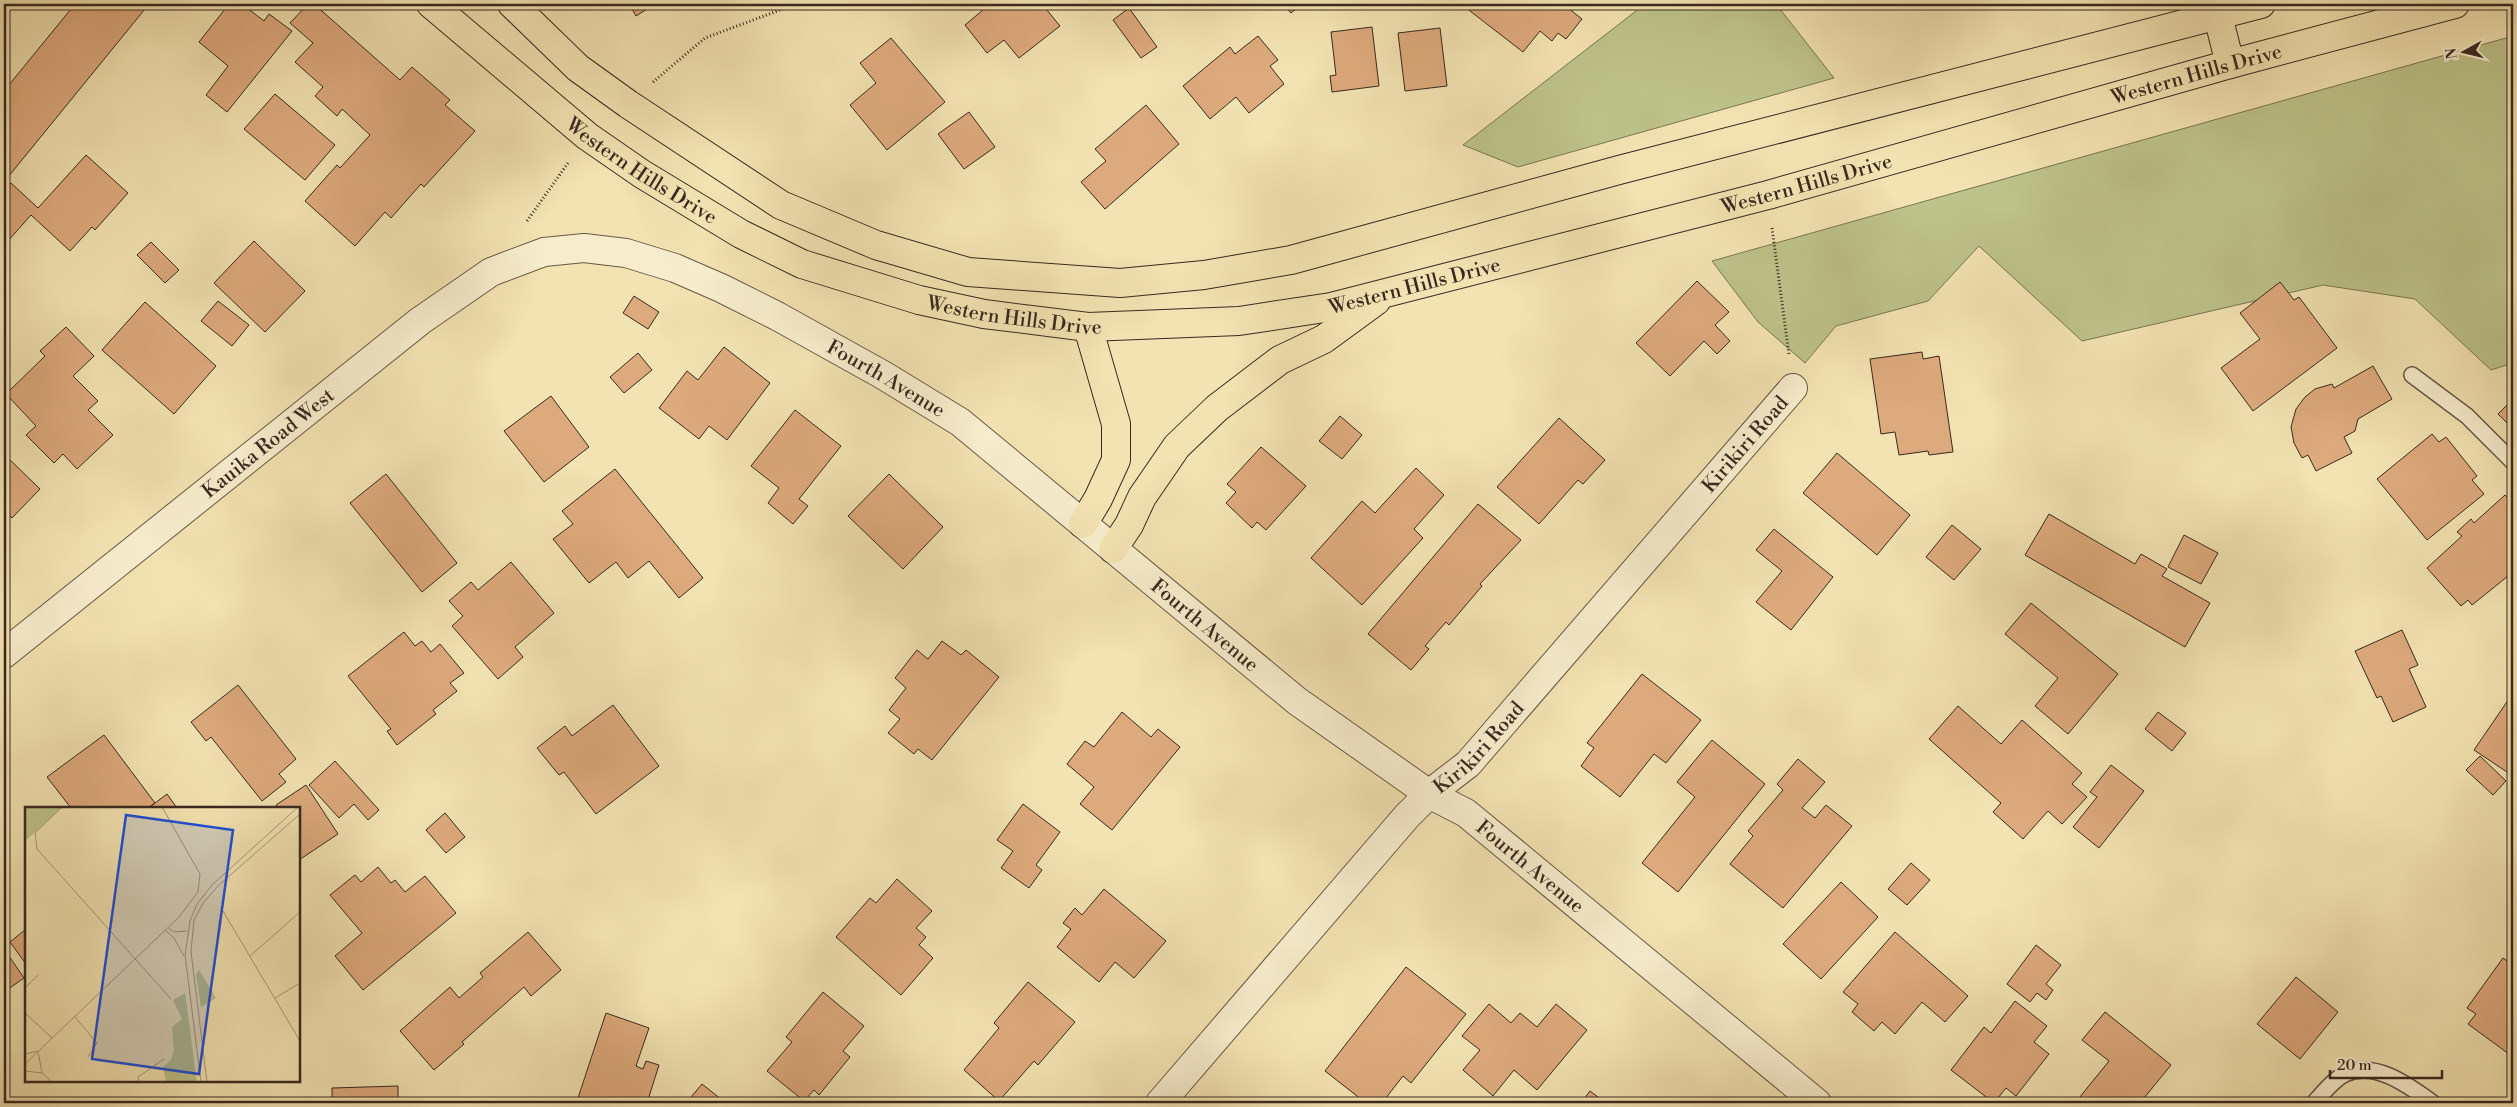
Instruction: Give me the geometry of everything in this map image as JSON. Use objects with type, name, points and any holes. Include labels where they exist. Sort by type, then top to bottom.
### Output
[{"type":"highway","name":"Western Hills Drive","points":[[431,4],[587,136],[642,174],[741,234],[802,264],[919,300],[984,314],[1088,327],[1239,321],[1331,307],[1768,195],[2230,64],[2455,4]]},
{"type":"highway","name":"Western Hills Drive","points":[[512,4],[578,68],[628,104],[781,205],[876,245],[968,272],[1120,283],[1204,275],[1291,260],[1619,170],[2261,4]]},
{"type":"highway","points":[[2218,16],[2230,64]]},
{"type":"highway","points":[[1112,549],[1129,524],[1142,497],[1177,446],[1210,414],[1280,360],[1324,339],[1385,294]]},
{"type":"highway","points":[[1082,524],[1098,499],[1116,460],[1116,424],[1088,327]]},
{"type":"street","name":"Fourth Avenue","points":[[544,252],[584,248],[626,253],[675,268],[777,316],[883,375],[960,422],[1297,701],[1428,794],[1466,814],[1817,1103]]},
{"type":"street","name":"Kauika Road West","points":[[4,654],[420,321],[491,272],[544,252]]},
{"type":"street","name":"Kirikiri Road","points":[[1160,1103],[1428,794],[1468,764],[1794,388]]},
{"type":"lane","points":[[2412,375],[2467,416],[2513,462]]},
{"type":"lane","points":[[2314,1103],[2343,1074],[2360,1069],[2383,1073],[2416,1091],[2433,1103]]},
{"type":"path","points":[[1768,195],[1794,388]]},
{"type":"green space","points":[[1645,4],[1776,4],[1834,78],[1518,167],[1463,145]]},
{"type":"green space","points":[[2513,36],[2513,363],[2491,370],[2415,299],[2323,285],[2082,341],[1979,246],[1928,301],[1836,326],[1805,363],[1758,322],[1712,261]]},
{"type":"building","points":[[75,4],[149,4],[4,182],[4,91]]},
{"type":"building","points":[[229,4],[242,4],[264,21],[269,14],[292,31],[227,112],[206,95],[228,66],[199,42]]},
{"type":"building","points":[[308,4],[314,4],[400,80],[412,67],[450,100],[445,105],[475,131],[424,187],[421,184],[391,218],[385,212],[355,246],[305,201],[337,165],[340,168],[370,135],[342,109],[337,116],[315,96],[323,87],[295,62],[313,43],[290,23]]},
{"type":"building","points":[[629,4],[655,4],[636,16]]},
{"type":"building","points":[[977,4],[1042,4],[1060,26],[1019,58],[1004,40],[987,53],[965,25],[983,10]]},
{"type":"building","points":[[1283,4],[1302,4],[1291,13]]},
{"type":"building","points":[[1461,4],[1563,4],[1582,19],[1566,39],[1558,33],[1552,41],[1540,31],[1523,52]]},
{"type":"building","points":[[1129,8],[1157,47],[1141,58],[1113,20]]},
{"type":"building","points":[[1372,27],[1379,86],[1332,92],[1330,76],[1336,75],[1331,32]]},
{"type":"building","points":[[1440,28],[1447,86],[1405,91],[1398,33]]},
{"type":"building","points":[[1258,36],[1278,60],[1270,66],[1284,84],[1249,113],[1236,97],[1210,119],[1183,86],[1230,47],[1235,54]]},
{"type":"building","points":[[891,38],[945,102],[887,150],[850,105],[876,83],[860,63]]},
{"type":"building","points":[[275,94],[335,145],[305,180],[244,129]]},
{"type":"building","points":[[1146,105],[1179,144],[1105,209],[1081,182],[1106,161],[1095,149]]},
{"type":"building","points":[[969,112],[995,147],[964,169],[938,134]]},
{"type":"building","points":[[86,155],[128,193],[95,230],[92,227],[70,251],[31,215],[7,242],[4,239],[4,191],[11,183],[38,208]]},
{"type":"building","points":[[254,241],[305,291],[265,332],[214,283]]},
{"type":"building","points":[[151,242],[179,270],[165,283],[137,255]]},
{"type":"building","points":[[1697,281],[1729,312],[1715,325],[1730,341],[1717,354],[1704,341],[1670,376],[1636,343]]},
{"type":"building","points":[[2280,282],[2294,300],[2299,297],[2337,348],[2253,411],[2221,368],[2260,339],[2240,313]]},
{"type":"building","points":[[634,296],[659,312],[648,329],[623,313]]},
{"type":"building","points":[[218,301],[249,325],[232,346],[201,321]]},
{"type":"building","points":[[145,302],[216,366],[174,414],[102,350]]},
{"type":"building","points":[[66,327],[94,356],[73,376],[98,401],[88,410],[113,435],[77,469],[63,454],[54,463],[26,435],[36,426],[6,394],[45,356],[40,351]]},
{"type":"building","points":[[724,347],[770,383],[727,440],[709,426],[699,439],[659,408],[687,371],[698,380]]},
{"type":"building","points":[[1922,352],[1923,359],[1939,356],[1953,452],[1929,455],[1928,451],[1899,455],[1895,432],[1881,434],[1870,359]]},
{"type":"building","points":[[638,353],[652,370],[624,393],[610,377]]},
{"type":"building","points":[[2373,366],[2392,399],[2358,419],[2355,431],[2344,437],[2352,453],[2316,471],[2308,455],[2302,458],[2294,443],[2291,427],[2296,409],[2305,397],[2315,389],[2332,384],[2334,388]]},
{"type":"building","points":[[551,396],[589,447],[544,482],[504,431]]},
{"type":"building","points":[[2513,399],[2513,429],[2498,414]]},
{"type":"building","points":[[795,410],[841,446],[799,499],[808,506],[793,524],[768,503],[779,488],[751,466]]},
{"type":"building","points":[[1340,416],[1362,435],[1342,459],[1319,441]]},
{"type":"building","points":[[1559,418],[1605,460],[1583,484],[1578,480],[1539,524],[1497,487]]},
{"type":"building","points":[[2432,434],[2439,442],[2446,437],[2477,476],[2472,480],[2484,494],[2427,540],[2377,479]]},
{"type":"building","points":[[1261,447],[1306,486],[1266,530],[1257,522],[1252,528],[1226,503],[1236,492],[1227,484]]},
{"type":"building","points":[[1837,453],[1910,515],[1877,555],[1803,493]]},
{"type":"building","points":[[4,454],[40,489],[12,518],[4,510]]},
{"type":"building","points":[[1416,468],[1444,495],[1414,529],[1423,538],[1362,605],[1311,558],[1362,501],[1375,513]]},
{"type":"building","points":[[615,469],[703,578],[679,598],[649,561],[628,578],[616,562],[589,583],[553,539],[573,524],[562,511]]},
{"type":"building","points":[[386,474],[457,563],[422,592],[350,503]]},
{"type":"building","points":[[889,474],[943,527],[903,569],[848,516]]},
{"type":"building","points":[[2505,495],[2509,499],[2513,495],[2513,572],[2472,605],[2468,600],[2461,606],[2427,568],[2462,536],[2457,532],[2471,519],[2474,523]]},
{"type":"building","points":[[1478,504],[1521,540],[1480,584],[1482,586],[1449,625],[1446,622],[1425,646],[1429,649],[1411,670],[1368,634]]},
{"type":"building","points":[[2049,514],[2135,564],[2141,554],[2167,569],[2162,576],[2210,603],[2185,647],[2025,555]]},
{"type":"building","points":[[1952,525],[1981,549],[1954,580],[1926,557]]},
{"type":"building","points":[[1774,529],[1833,577],[1791,630],[1756,602],[1782,571],[1756,550]]},
{"type":"building","points":[[2184,535],[2218,553],[2201,584],[2168,567]]},
{"type":"building","points":[[511,562],[554,613],[515,647],[523,657],[498,679],[452,626],[463,616],[449,601],[471,582],[478,590]]},
{"type":"building","points":[[2031,603],[2118,674],[2068,734],[2035,706],[2058,678],[2005,634]]},
{"type":"building","points":[[2402,630],[2418,665],[2409,669],[2426,707],[2393,722],[2381,696],[2377,698],[2355,651]]},
{"type":"building","points":[[404,632],[415,646],[422,641],[431,652],[440,644],[464,673],[450,683],[457,691],[433,710],[436,714],[397,745],[387,731],[391,729],[348,676]]},
{"type":"building","points":[[942,641],[961,655],[966,650],[999,677],[932,760],[918,749],[914,754],[888,733],[900,719],[889,710],[906,688],[895,678],[917,650],[928,659]]},
{"type":"building","points":[[1642,674],[1701,720],[1666,763],[1654,754],[1620,797],[1581,766],[1594,748],[1587,743]]},
{"type":"building","points":[[238,685],[296,759],[279,774],[286,782],[262,801],[211,737],[206,741],[191,722]]},
{"type":"building","points":[[2513,693],[2513,776],[2474,750]]},
{"type":"building","points":[[613,705],[659,766],[596,814],[564,772],[559,775],[537,748],[565,726],[572,736]]},
{"type":"building","points":[[1958,706],[2001,744],[2022,720],[2082,773],[2072,784],[2087,797],[2062,824],[2048,811],[2023,839],[1993,812],[2001,803],[1929,739]]},
{"type":"building","points":[[1122,712],[1151,737],[1158,729],[1180,747],[1112,830],[1080,804],[1094,787],[1067,764],[1085,741],[1094,747]]},
{"type":"building","points":[[2158,712],[2186,733],[2172,751],[2145,729]]},
{"type":"building","points":[[104,735],[155,803],[149,807],[70,807],[47,777]]},
{"type":"building","points":[[1712,740],[1765,784],[1678,892],[1642,863],[1695,797],[1677,782]]},
{"type":"building","points":[[2480,756],[2506,781],[2493,795],[2466,770]]},
{"type":"building","points":[[1798,759],[1825,782],[1802,808],[1815,818],[1826,805],[1852,826],[1783,908],[1730,864],[1753,836],[1748,831],[1783,790],[1777,784]]},
{"type":"building","points":[[335,761],[379,810],[368,820],[354,804],[339,818],[309,785]]},
{"type":"building","points":[[2111,765],[2144,791],[2099,848],[2073,827],[2097,797],[2090,792]]},
{"type":"building","points":[[306,785],[338,834],[300,859],[300,807],[277,807],[276,805]]},
{"type":"building","points":[[167,794],[176,807],[149,807]]},
{"type":"building","points":[[1023,804],[1060,832],[1036,865],[1042,870],[1029,888],[1001,868],[1013,851],[997,840]]},
{"type":"building","points":[[445,813],[465,837],[446,853],[426,830]]},
{"type":"building","points":[[1911,863],[1930,880],[1907,905],[1888,889]]},
{"type":"building","points":[[378,867],[391,883],[395,880],[405,892],[425,876],[456,913],[363,990],[335,956],[362,933],[330,895],[355,875],[361,882]]},
{"type":"building","points":[[897,879],[932,911],[916,928],[926,937],[919,945],[933,958],[901,995],[836,937],[870,898],[876,903]]},
{"type":"building","points":[[1841,882],[1878,917],[1821,979],[1783,944]]},
{"type":"building","points":[[1104,889],[1166,941],[1134,978],[1115,962],[1099,982],[1057,947],[1071,929],[1063,923],[1075,908],[1082,915]]},
{"type":"building","points":[[25,930],[25,963],[10,942]]},
{"type":"building","points":[[528,932],[561,970],[531,996],[524,987],[462,1042],[464,1044],[434,1070],[400,1031],[450,987],[459,998],[483,977],[480,973]]},
{"type":"building","points":[[1895,932],[1968,996],[1945,1022],[1922,1002],[1895,1034],[1882,1022],[1874,1031],[1852,1012],[1858,1004],[1843,992]]},
{"type":"building","points":[[2036,945],[2061,965],[2046,984],[2053,990],[2046,1000],[2037,993],[2030,1002],[2007,984]]},
{"type":"building","points":[[4,949],[24,978],[4,992]]},
{"type":"building","points":[[2503,958],[2513,965],[2513,1057],[2468,1024],[2476,1014],[2467,1008]]},
{"type":"building","points":[[1406,967],[1466,1014],[1411,1083],[1403,1076],[1382,1103],[1366,1103],[1325,1071]]},
{"type":"building","points":[[2296,977],[2338,1012],[2300,1059],[2257,1024]]},
{"type":"building","points":[[1028,982],[1075,1022],[1038,1065],[1034,1061],[999,1101],[964,1070],[999,1028],[994,1023]]},
{"type":"building","points":[[823,992],[864,1026],[843,1051],[850,1057],[819,1095],[814,1090],[804,1101],[767,1071],[792,1042],[786,1037]]},
{"type":"building","points":[[2015,1001],[2047,1026],[2034,1042],[2049,1054],[2016,1096],[2006,1088],[1994,1103],[1951,1070],[1984,1027],[1991,1033]]},
{"type":"building","points":[[1489,1004],[1511,1023],[1520,1013],[1537,1027],[1556,1004],[1587,1030],[1537,1090],[1514,1070],[1493,1096],[1463,1070],[1480,1050],[1462,1036]]},
{"type":"building","points":[[2105,1012],[2171,1065],[2140,1103],[2075,1103],[2109,1061],[2082,1040]]},
{"type":"building","points":[[606,1013],[649,1028],[636,1066],[643,1069],[646,1061],[659,1065],[647,1103],[626,1097],[624,1103],[577,1101]]},
{"type":"building","points":[[702,1084],[726,1103],[686,1103]]},
{"type":"building","points":[[398,1086],[398,1103],[332,1103],[332,1088]]},
{"type":"building","points":[[1590,1091],[1606,1103],[1581,1103]]}]
